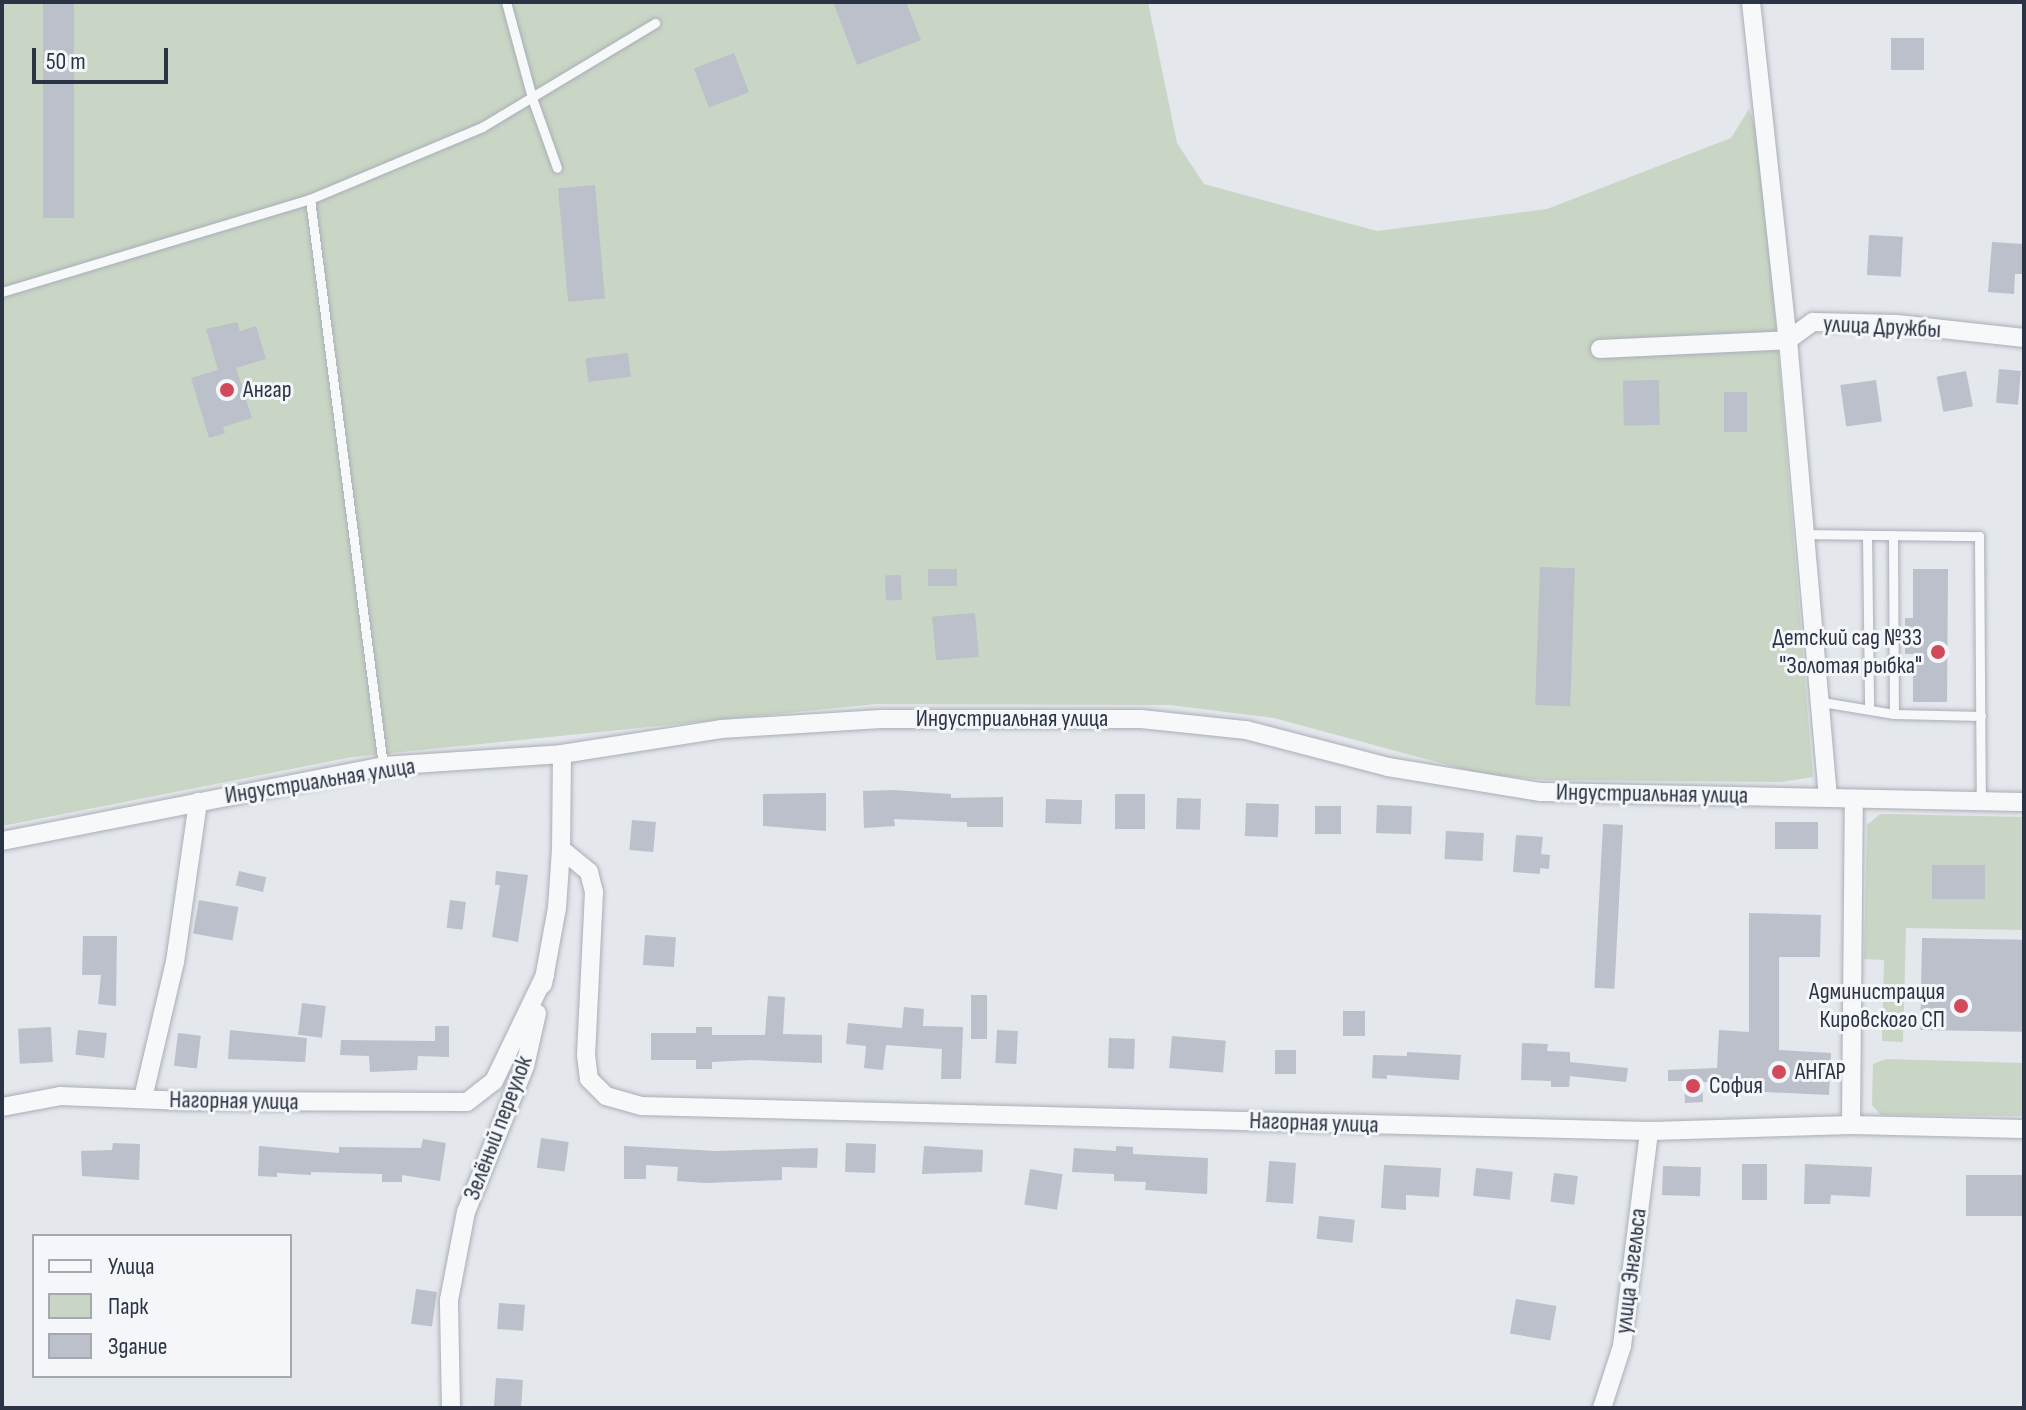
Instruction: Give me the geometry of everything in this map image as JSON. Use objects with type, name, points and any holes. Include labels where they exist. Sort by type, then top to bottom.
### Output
[{"type":"street","points":[[1751,2],[1788,340],[1828,797]]},
{"type":"street","name":"улица Дружбы","points":[[1600,349],[1788,340],[1813,322],[1897,324],[2024,338]]},
{"type":"street","name":"Индустриальная улица","points":[[2,841],[383,766],[562,754],[721,729],[867,720],[1141,719],[1246,730],[1388,767],[1541,792],[2024,802]]},
{"type":"street","name":"Зелёный переулок","points":[[451,1408],[449,1300],[466,1212],[525,1066],[557,908],[562,754]]},
{"type":"street","points":[[1851,1125],[1854,799]]},
{"type":"street","points":[[143,1098],[175,962],[198,802]]},
{"type":"street","name":"Нагорная улица","points":[[561,849],[589,872],[594,892],[586,1055],[589,1079],[606,1096],[642,1106],[1649,1131],[1851,1125],[2024,1129]]},
{"type":"street","name":"Нагорная улица","points":[[2,1107],[60,1096],[467,1102],[494,1081],[545,975]]},
{"type":"street","name":"улица Энгельса","points":[[1602,1408],[1622,1346],[1649,1131]]},
{"type":"lane","points":[[506,2],[532,98],[557,168]]},
{"type":"lane","points":[[2,292],[310,199],[482,127],[655,23]]},
{"type":"lane","points":[[310,199],[383,766]]},
{"type":"lane","points":[[1804,534],[1979,536],[1981,802]]},
{"type":"lane","points":[[1867,535],[1869,708]]},
{"type":"lane","points":[[1893,535],[1894,714]]},
{"type":"lane","points":[[1822,702],[1894,714],[1981,716]]},
{"type":"green space","points":[[2,2],[1148,2],[1177,143],[1204,184],[1377,231],[1547,209],[1731,138],[1749,109],[1761,142],[1813,777],[1781,782],[1547,780],[1481,774],[1274,718],[1170,705],[876,704],[352,757],[2,826]]},
{"type":"green space","points":[[1880,814],[2024,817],[2024,930],[1906,928],[1903,1042],[1882,1041],[1884,960],[1864,959],[1867,825]]},
{"type":"green space","points":[[1886,1059],[2024,1063],[2024,1116],[1881,1115],[1872,1105],[1873,1064]]},
{"type":"building","points":[[43,2],[74,2],[74,218],[43,218]]},
{"type":"building","points":[[833,2],[906,2],[921,40],[857,65]]},
{"type":"building","points":[[1891,38],[1924,38],[1924,70],[1891,70]]},
{"type":"building","points":[[734,53],[749,92],[709,108],[694,68]]},
{"type":"building","points":[[595,185],[605,299],[568,302],[558,188]]},
{"type":"building","points":[[1869,235],[1903,237],[1901,277],[1867,275]]},
{"type":"building","points":[[1992,242],[2024,244],[2024,274],[2015,274],[2014,294],[1988,292]]},
{"type":"building","points":[[237,322],[240,331],[256,326],[266,359],[236,368],[252,418],[223,427],[225,433],[209,438],[191,378],[218,370],[206,329]]},
{"type":"building","points":[[628,353],[631,377],[588,382],[585,358]]},
{"type":"building","points":[[1999,369],[2021,371],[2018,405],[1996,403]]},
{"type":"building","points":[[1966,371],[1973,406],[1943,412],[1937,377]]},
{"type":"building","points":[[1659,380],[1660,425],[1624,426],[1623,381]]},
{"type":"building","points":[[1876,380],[1882,422],[1846,427],[1840,385]]},
{"type":"building","points":[[1724,392],[1747,392],[1747,432],[1724,432]]},
{"type":"building","points":[[1540,567],[1575,568],[1570,706],[1535,705]]},
{"type":"building","points":[[928,569],[957,569],[957,586],[928,586]]},
{"type":"building","points":[[1913,569],[1948,569],[1947,702],[1913,702],[1913,654],[1905,654],[1905,618],[1913,618]]},
{"type":"building","points":[[901,575],[902,600],[886,601],[885,576]]},
{"type":"building","points":[[975,613],[979,657],[936,661],[932,617]]},
{"type":"building","points":[[863,791],[951,794],[951,798],[1003,797],[1003,827],[967,827],[967,822],[894,819],[895,826],[864,828]]},
{"type":"building","points":[[826,793],[826,831],[763,826],[763,794]]},
{"type":"building","points":[[1115,794],[1145,794],[1145,829],[1115,829]]},
{"type":"building","points":[[1177,798],[1201,799],[1200,830],[1176,829]]},
{"type":"building","points":[[1046,799],[1082,800],[1081,824],[1045,823]]},
{"type":"building","points":[[1246,803],[1279,804],[1278,837],[1245,836]]},
{"type":"building","points":[[1377,805],[1412,806],[1411,834],[1376,833]]},
{"type":"building","points":[[1315,806],[1341,806],[1341,834],[1315,834]]},
{"type":"building","points":[[632,820],[656,822],[653,852],[629,850]]},
{"type":"building","points":[[1775,822],[1818,822],[1818,849],[1775,849]]},
{"type":"building","points":[[1603,824],[1623,825],[1614,989],[1594,988]]},
{"type":"building","points":[[1446,831],[1484,833],[1482,861],[1445,859]]},
{"type":"building","points":[[1516,835],[1543,837],[1541,854],[1550,855],[1549,869],[1540,868],[1540,874],[1513,872]]},
{"type":"building","points":[[1932,865],[1985,865],[1985,899],[1932,899]]},
{"type":"building","points":[[239,871],[266,877],[263,892],[236,886]]},
{"type":"building","points":[[496,871],[528,875],[518,942],[492,937],[500,885],[495,885]]},
{"type":"building","points":[[199,900],[238,907],[232,940],[193,933]]},
{"type":"building","points":[[450,900],[466,902],[462,930],[447,928]]},
{"type":"building","points":[[1749,913],[1821,915],[1820,957],[1779,957],[1779,1050],[1831,1053],[1829,1095],[1746,1091],[1746,1084],[1702,1082],[1703,1102],[1685,1103],[1684,1081],[1668,1081],[1668,1070],[1717,1068],[1719,1030],[1749,1032]]},
{"type":"building","points":[[645,935],[676,937],[674,967],[643,965]]},
{"type":"building","points":[[83,936],[117,936],[116,1006],[98,1004],[101,975],[82,975]]},
{"type":"building","points":[[1922,938],[2024,940],[2022,1032],[1920,1030]]},
{"type":"building","points":[[971,995],[987,995],[987,1039],[971,1039]]},
{"type":"building","points":[[768,996],[785,997],[783,1034],[822,1035],[822,1063],[751,1060],[712,1062],[712,1069],[696,1069],[696,1060],[651,1060],[651,1033],[696,1033],[696,1027],[712,1027],[712,1035],[765,1035]]},
{"type":"building","points":[[302,1003],[326,1006],[322,1038],[298,1035]]},
{"type":"building","points":[[904,1007],[924,1009],[923,1026],[963,1027],[961,1079],[941,1079],[942,1049],[886,1045],[883,1070],[864,1068],[866,1046],[846,1044],[848,1023],[902,1028]]},
{"type":"building","points":[[1343,1011],[1365,1011],[1365,1036],[1343,1036]]},
{"type":"building","points":[[435,1026],[449,1026],[449,1057],[418,1056],[417,1070],[370,1072],[369,1056],[340,1055],[341,1040],[435,1041]]},
{"type":"building","points":[[51,1027],[53,1062],[20,1064],[18,1029]]},
{"type":"building","points":[[78,1030],[107,1033],[104,1058],[75,1055]]},
{"type":"building","points":[[230,1030],[307,1038],[305,1062],[228,1059]]},
{"type":"building","points":[[997,1030],[1018,1031],[1016,1064],[995,1063]]},
{"type":"building","points":[[178,1033],[201,1036],[197,1069],[174,1066]]},
{"type":"building","points":[[1172,1036],[1226,1041],[1223,1073],[1169,1068]]},
{"type":"building","points":[[1109,1038],[1135,1039],[1134,1069],[1108,1068]]},
{"type":"building","points":[[1522,1043],[1548,1044],[1547,1051],[1570,1052],[1570,1062],[1628,1068],[1626,1082],[1570,1076],[1569,1087],[1551,1087],[1551,1081],[1521,1080]]},
{"type":"building","points":[[1275,1050],[1296,1050],[1296,1074],[1275,1074]]},
{"type":"building","points":[[1407,1052],[1461,1055],[1459,1080],[1387,1075],[1387,1079],[1372,1078],[1373,1055],[1407,1056]]},
{"type":"building","points":[[541,1138],[569,1142],[565,1172],[537,1168]]},
{"type":"building","points":[[423,1139],[446,1143],[440,1181],[402,1175],[402,1182],[382,1182],[382,1174],[311,1172],[311,1175],[277,1173],[277,1177],[258,1176],[259,1146],[339,1153],[339,1147],[421,1148]]},
{"type":"building","points":[[113,1143],[140,1144],[139,1180],[82,1176],[81,1151],[112,1150]]},
{"type":"building","points":[[846,1143],[876,1144],[875,1173],[845,1172]]},
{"type":"building","points":[[624,1146],[716,1151],[818,1148],[817,1168],[782,1167],[782,1180],[705,1183],[677,1181],[678,1167],[646,1165],[646,1179],[624,1179]]},
{"type":"building","points":[[924,1146],[983,1150],[982,1172],[922,1174]]},
{"type":"building","points":[[1116,1146],[1133,1147],[1133,1154],[1208,1158],[1207,1194],[1145,1190],[1146,1182],[1114,1181],[1114,1174],[1072,1172],[1074,1148],[1116,1151]]},
{"type":"building","points":[[1269,1161],[1296,1163],[1293,1204],[1266,1202]]},
{"type":"building","points":[[1742,1164],[1767,1164],[1767,1200],[1742,1200]]},
{"type":"building","points":[[1805,1164],[1872,1167],[1870,1197],[1831,1195],[1830,1204],[1804,1204]]},
{"type":"building","points":[[1384,1165],[1441,1168],[1439,1197],[1406,1195],[1406,1210],[1381,1208]]},
{"type":"building","points":[[1663,1166],[1701,1167],[1700,1196],[1662,1195]]},
{"type":"building","points":[[1476,1168],[1513,1172],[1510,1200],[1473,1196]]},
{"type":"building","points":[[1030,1169],[1063,1174],[1057,1210],[1024,1205]]},
{"type":"building","points":[[1554,1173],[1578,1176],[1574,1205],[1550,1202]]},
{"type":"building","points":[[1966,1175],[2024,1175],[2024,1216],[1966,1216]]},
{"type":"building","points":[[1319,1216],[1355,1220],[1352,1243],[1317,1239]]},
{"type":"building","points":[[416,1289],[437,1292],[432,1327],[411,1324]]},
{"type":"building","points":[[1516,1299],[1556,1306],[1550,1341],[1510,1333]]},
{"type":"building","points":[[499,1303],[525,1305],[523,1331],[497,1329]]},
{"type":"building","points":[[496,1378],[523,1380],[521,1408],[494,1408]]},
{"type":"place","name":"Ангар","points":[[227,390]]},
{"type":"place","name":"Детский сад №33 \"Золотая рыбка\"","points":[[1938,652]]},
{"type":"place","name":"Администрация Кировского СП","points":[[1961,1006]]},
{"type":"place","name":"АНГАР","points":[[1779,1072]]},
{"type":"place","name":"София","points":[[1693,1086]]}]
